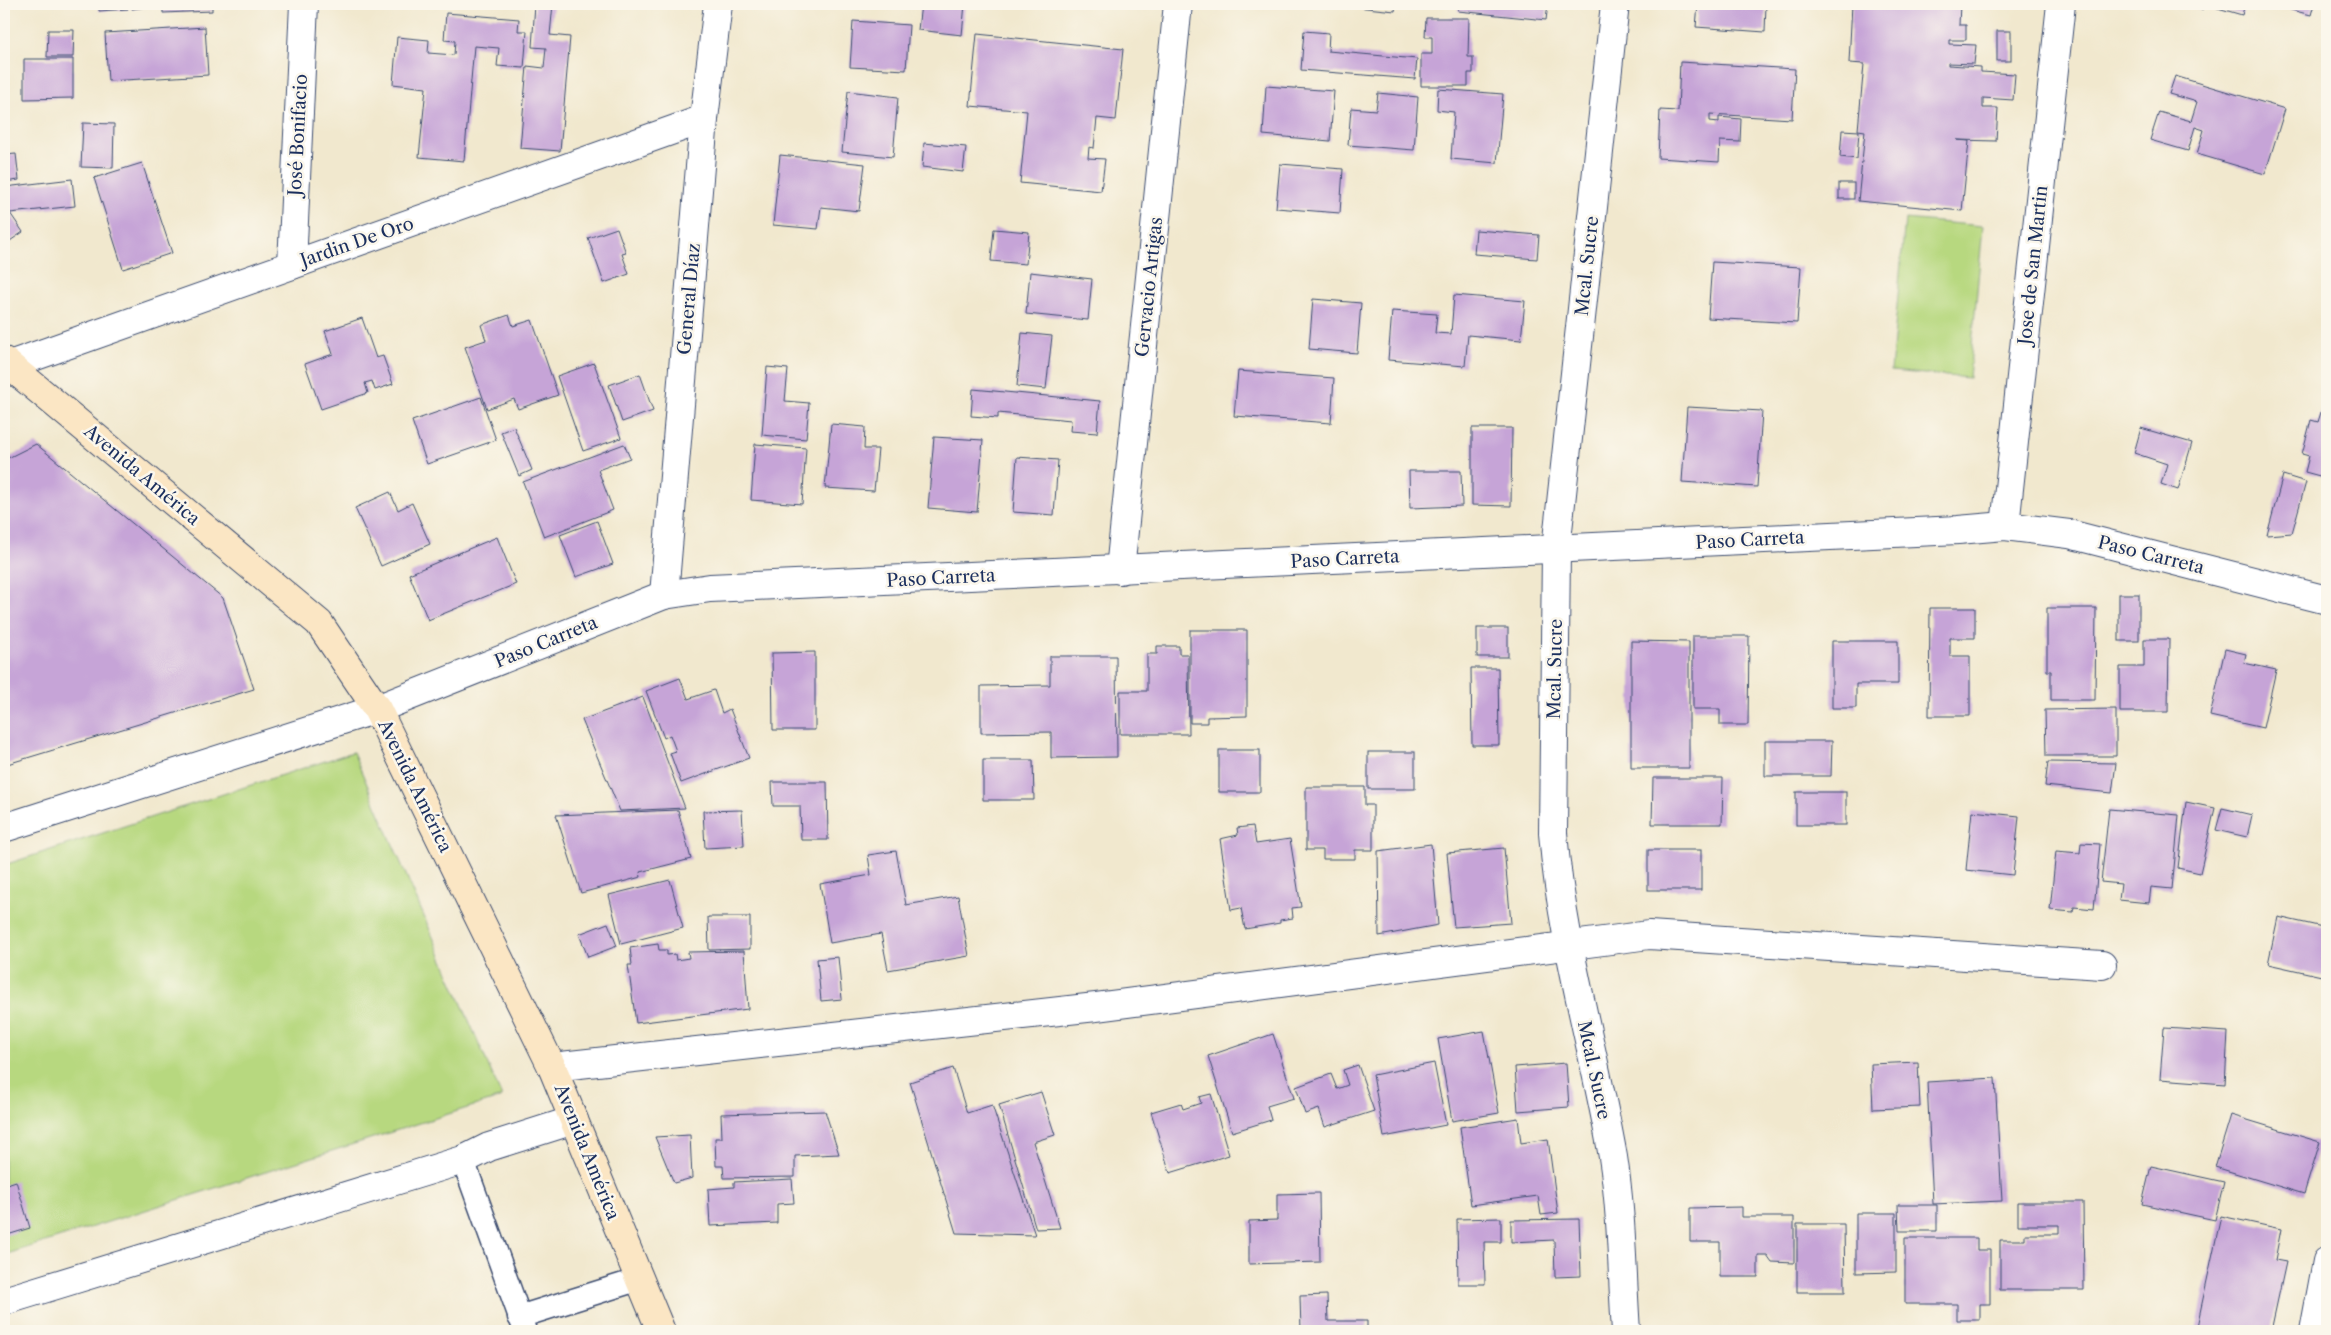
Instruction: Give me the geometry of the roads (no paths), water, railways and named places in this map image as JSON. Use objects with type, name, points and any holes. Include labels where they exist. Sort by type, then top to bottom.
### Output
[{"type":"main road","name":"Avenida América","points":[[7,363],[319,623],[377,709],[552,1067],[661,1331]]},
{"type":"street","name":"José Bonifacio","points":[[292,265],[304,4]]},
{"type":"street","name":"General Díaz","points":[[664,595],[704,119],[718,4]]},
{"type":"street","name":"Gervacio Artigas","points":[[1120,570],[1178,4]]},
{"type":"street","name":"Mcal. Sucre","points":[[1615,4],[1556,549],[1553,833],[1556,879],[1568,946],[1613,1159],[1626,1331]]},
{"type":"street","name":"Jose de San Martin","points":[[2006,526],[2061,4]]},
{"type":"street","name":"Jardin De Oro","points":[[7,363],[292,265],[704,119]]},
{"type":"street","name":"Paso Carreta","points":[[4,828],[377,709],[664,595],[710,588],[1958,530],[2006,526],[2069,534],[2327,600]]},
{"type":"street","points":[[552,1067],[1096,1006],[1649,936],[2102,965]]},
{"type":"street","points":[[4,1301],[463,1160],[489,1147],[574,1120]]},
{"type":"street","points":[[2314,1331],[2327,1261]]},
{"type":"lane","points":[[463,1160],[522,1324],[640,1279]]}]
